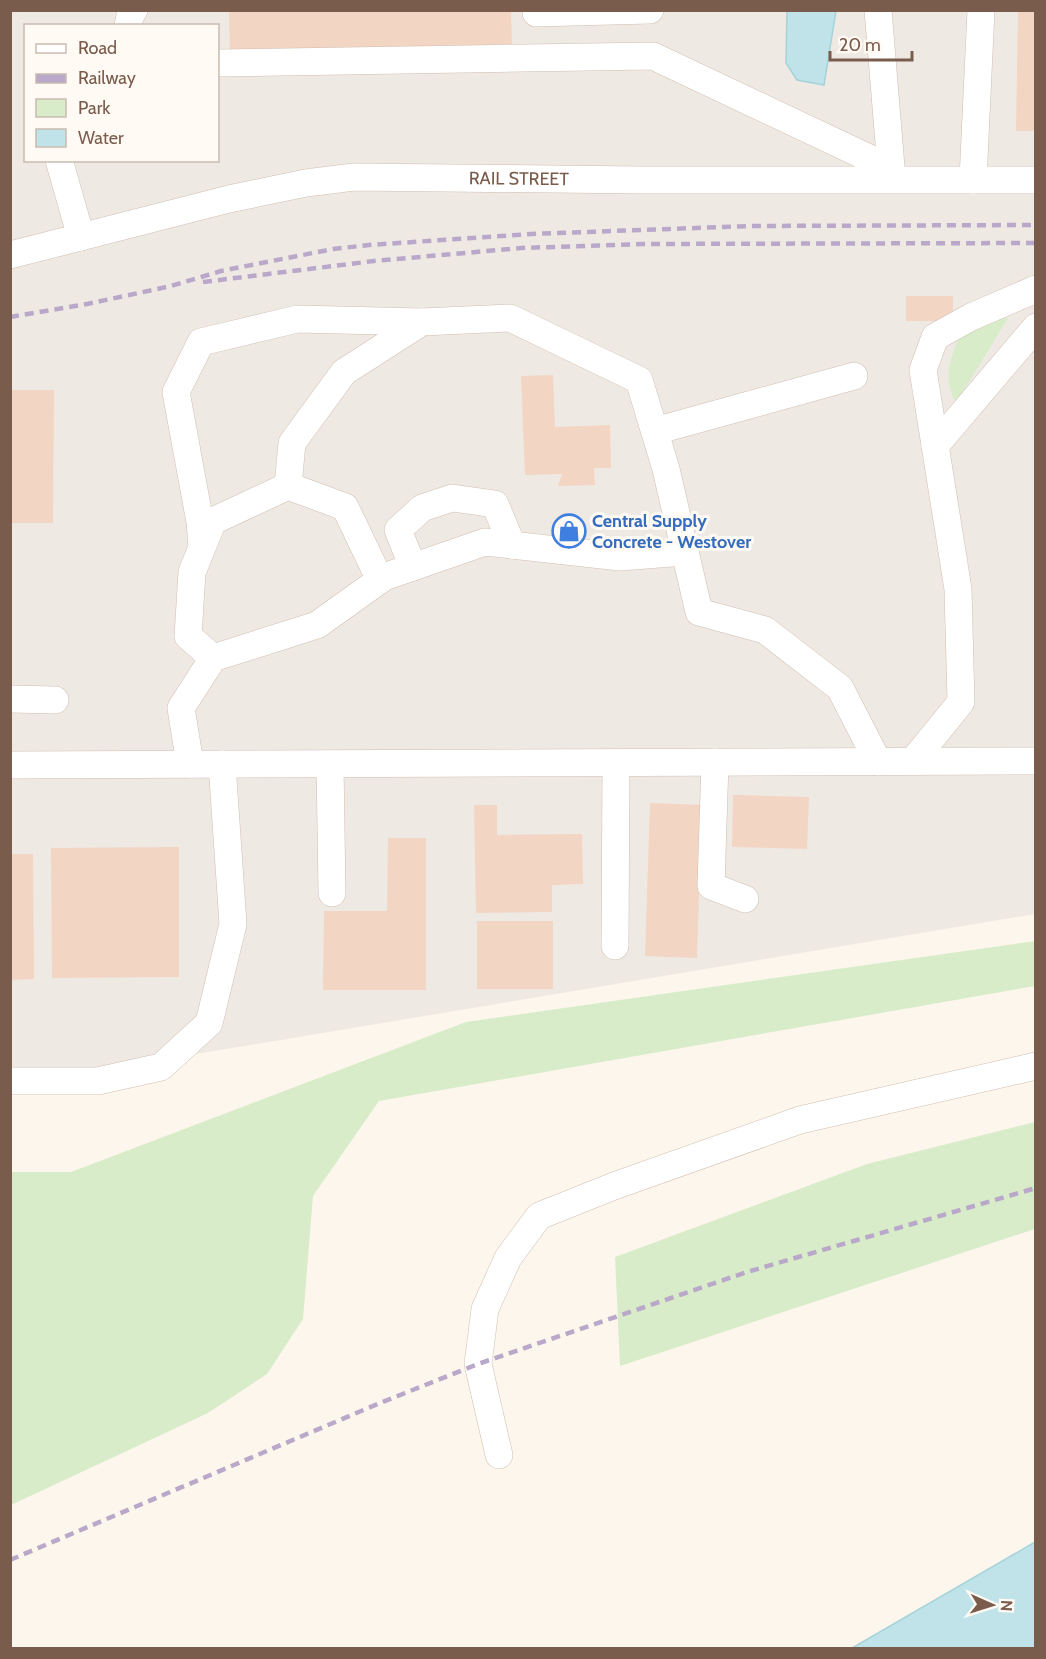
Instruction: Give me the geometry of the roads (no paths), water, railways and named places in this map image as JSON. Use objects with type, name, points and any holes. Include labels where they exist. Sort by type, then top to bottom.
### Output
[{"type":"street","points":[[128,24],[130,16],[135,10]]},
{"type":"street","points":[[536,13],[650,10]]},
{"type":"street","points":[[878,10],[891,174]]},
{"type":"street","points":[[974,180],[981,10]]},
{"type":"street","points":[[624,56],[625,11]]},
{"type":"street","points":[[219,63],[653,56],[891,174]]},
{"type":"street","points":[[60,162],[81,237]]},
{"type":"street","name":"RAIL STREET","points":[[10,255],[229,199],[306,183],[354,177],[631,180],[891,174],[974,180],[1035,180]]},
{"type":"street","points":[[914,761],[961,702],[958,589],[923,370],[935,337],[971,316],[1035,289]]},
{"type":"street","points":[[202,546],[200,522],[176,392],[201,342],[297,319],[422,322],[510,318],[639,380],[666,469],[699,612],[765,630],[840,688],[878,762]]},
{"type":"street","points":[[288,486],[292,443],[344,372],[422,322]]},
{"type":"street","points":[[934,446],[1035,327]]},
{"type":"street","points":[[655,431],[854,376]]},
{"type":"street","points":[[213,658],[188,636],[192,572],[213,521],[288,486],[345,507],[380,580]]},
{"type":"street","points":[[413,567],[398,530],[422,508],[452,498],[495,504],[512,545]]},
{"type":"street","points":[[190,764],[181,708],[213,658],[317,625],[384,577],[485,542],[620,557],[685,552]]},
{"type":"street","points":[[10,699],[55,700]]},
{"type":"street","points":[[10,765],[1035,761]]},
{"type":"street","points":[[715,762],[711,886],[745,899]]},
{"type":"street","points":[[615,946],[616,763]]},
{"type":"street","points":[[10,1081],[98,1081],[161,1067],[209,1023],[233,924],[222,764]]},
{"type":"street","points":[[330,764],[332,893]]},
{"type":"street","points":[[499,1455],[478,1365],[485,1309],[508,1258],[539,1216],[614,1186],[800,1120],[1035,1066]]},
{"type":"water","points":[[787,11],[836,11],[824,85],[797,80],[786,63]]},
{"type":"water","points":[[1035,1542],[1035,1648],[852,1648]]},
{"type":"railway","points":[[10,317],[171,286],[221,271],[333,249],[369,245],[531,234],[751,226],[1036,225]]},
{"type":"railway","points":[[203,282],[374,261],[521,248],[643,244],[1036,243]]},
{"type":"railway","points":[[10,1560],[380,1403],[478,1364],[747,1272],[1036,1188]]},
{"type":"place","name":"Central Supply Concrete - Westover","points":[[569,531]]}]
